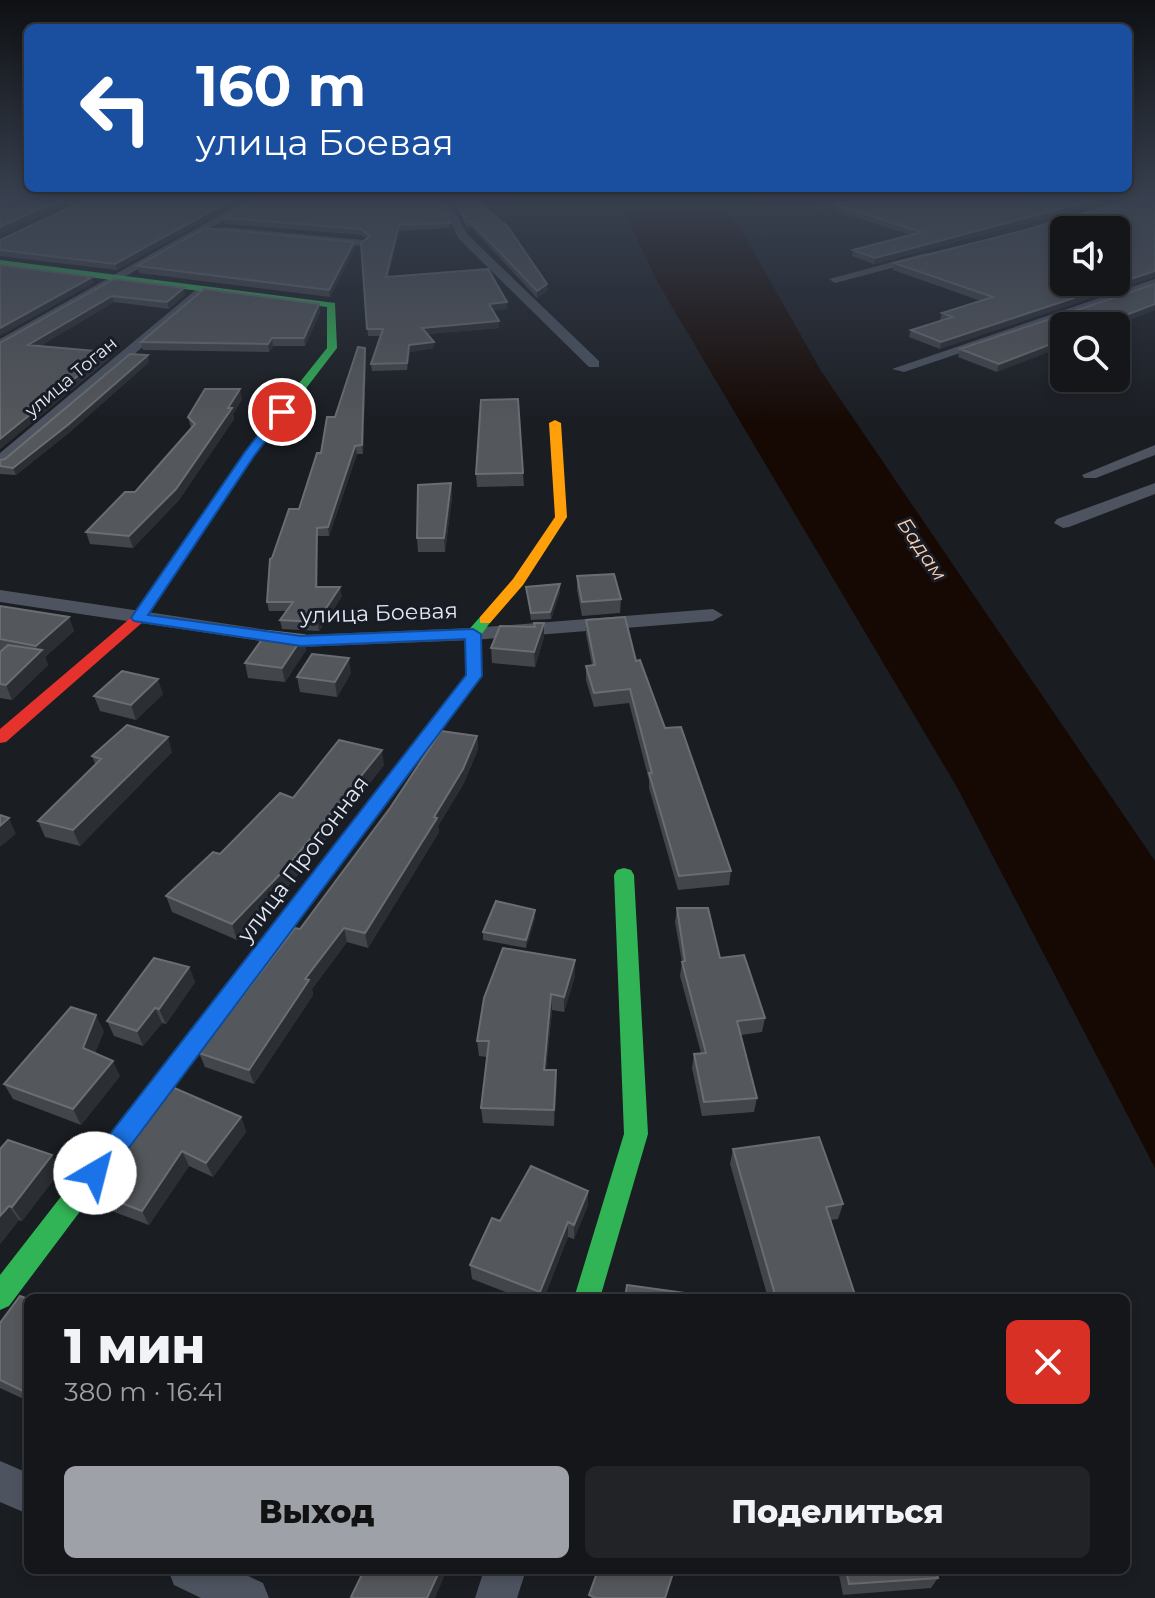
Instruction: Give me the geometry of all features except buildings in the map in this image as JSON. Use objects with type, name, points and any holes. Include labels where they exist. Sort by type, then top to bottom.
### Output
[{"type":"street","points":[[0,738],[139,618],[249,454],[332,348],[332,305],[202,291],[101,275]]},
{"type":"street","points":[[0,344],[117,275]]},
{"type":"street","points":[[502,275],[594,364]]},
{"type":"street","points":[[835,279],[852,275]]},
{"type":"street","points":[[899,369],[1155,283]]},
{"type":"street","name":"улица Тоган","points":[[0,461],[202,291]]},
{"type":"street","points":[[473,634],[518,582],[561,517],[555,423]]},
{"type":"street","points":[[1090,475],[1155,450]]},
{"type":"street","points":[[1063,523],[1155,488]]},
{"type":"street","name":"улица Боевая","points":[[0,596],[301,641],[473,634],[713,615]]},
{"type":"street","name":"улица Прогонная","points":[[0,1297],[474,676],[473,634]]},
{"type":"street","points":[[588,1294],[636,1134],[624,875]]},
{"type":"street","points":[[0,1481],[24,1492]]},
{"type":"street","points":[[197,1574],[248,1598]]},
{"type":"street","points":[[496,1598],[504,1574]]},
{"type":"water","name":"Бадам","points":[[654,275],[766,275],[821,371],[1155,861],[1155,1168],[958,789]]},
{"type":"traffic: fast","points":[[91,275],[332,305],[332,348],[249,454],[220,497]]},
{"type":"traffic: fast","points":[[0,1297],[474,676],[473,634],[485,620]]},
{"type":"traffic: fast","points":[[588,1294],[636,1134],[624,875]]},
{"type":"traffic: slow","points":[[485,620],[518,582],[561,517],[555,423]]},
{"type":"traffic: jam","points":[[0,738],[139,618],[220,497]]},
{"type":"route","points":[[95,1173],[474,676],[473,634],[301,641],[139,618],[249,454],[282,412]]}]
